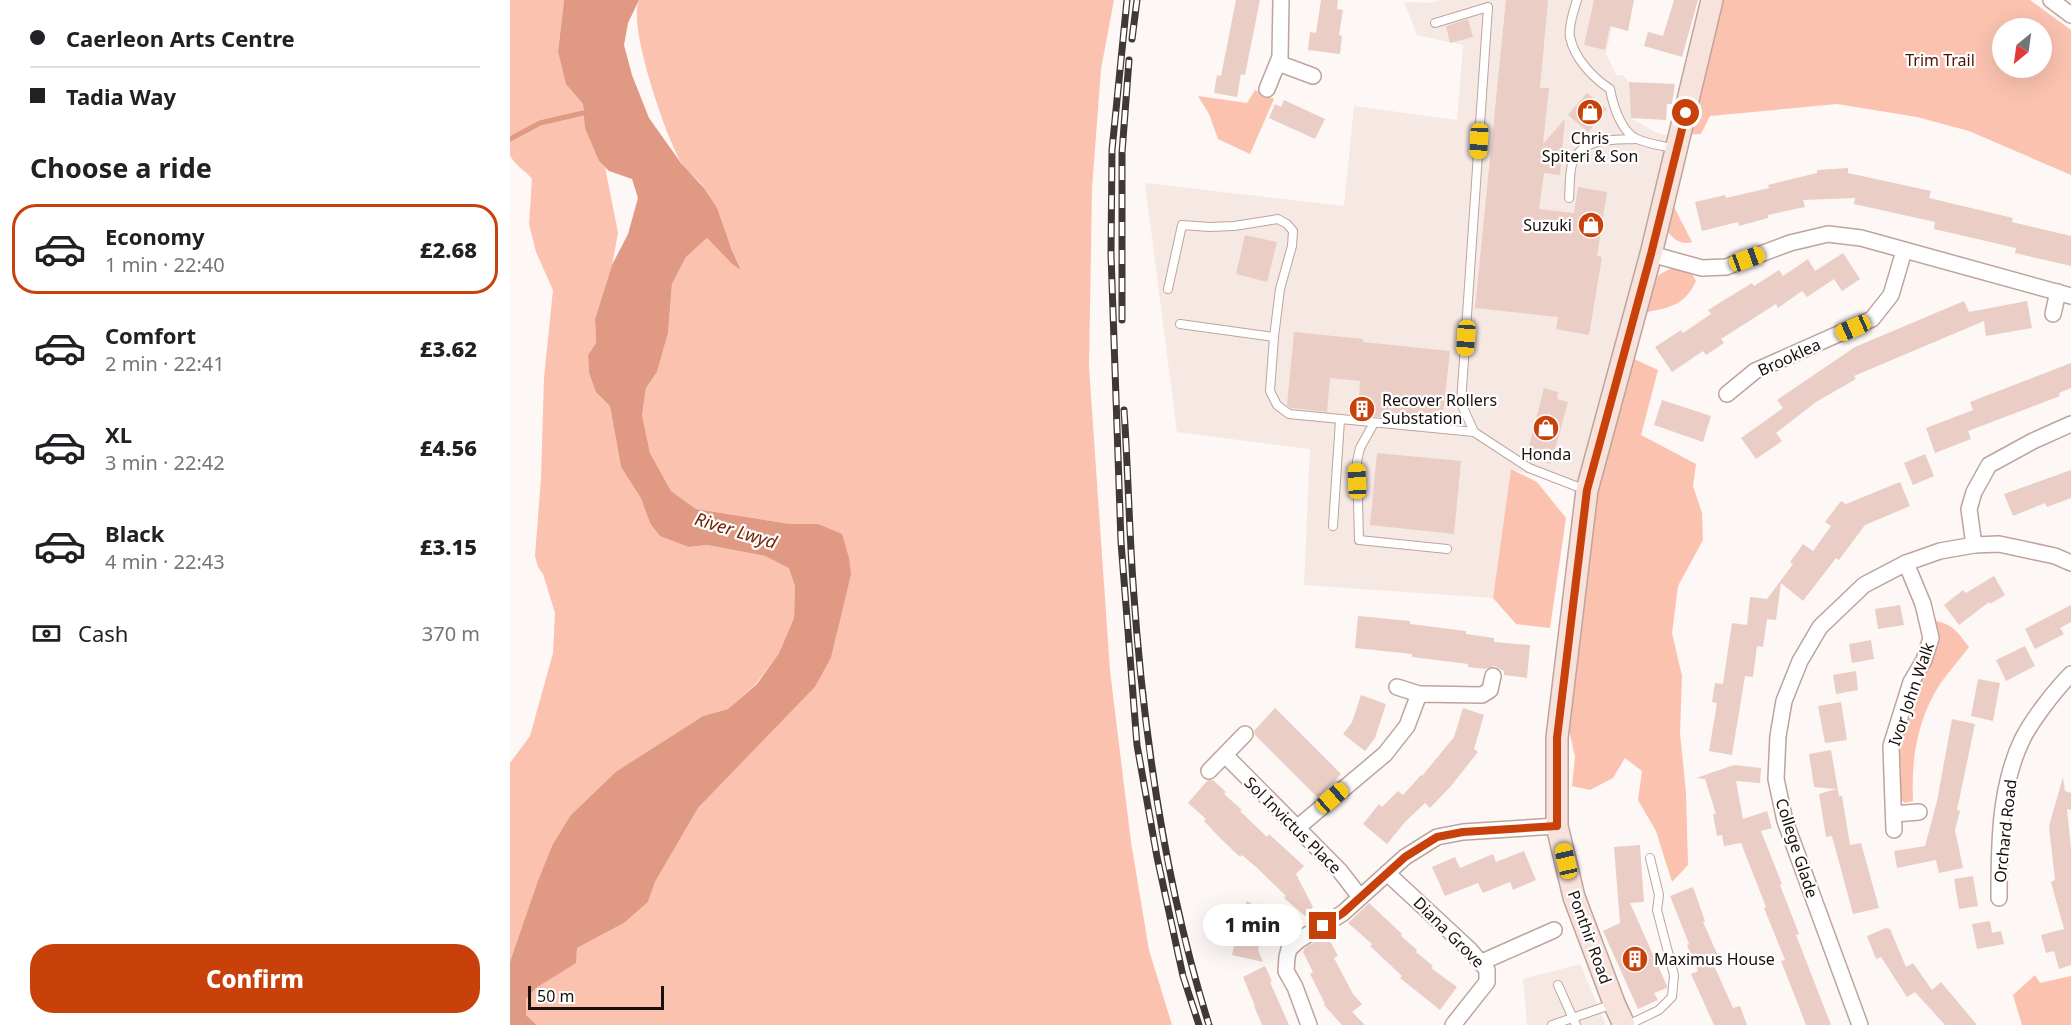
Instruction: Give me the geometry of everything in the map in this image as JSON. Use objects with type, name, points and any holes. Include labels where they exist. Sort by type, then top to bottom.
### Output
[{"type":"main road","name":"Ponthir Road","points":[[1626,1025],[1614,1003],[1574,897],[1557,826],[1557,738],[1587,490],[1651,254],[1712,0]]},
{"type":"street","points":[[1267,89],[1278,63],[1281,38],[1281,0]]},
{"type":"street","points":[[2051,0],[2071,15]]},
{"type":"street","points":[[1278,63],[1313,76]]},
{"type":"street","points":[[1651,254],[1702,268],[1726,267],[1790,243],[1828,234],[1861,238],[2065,294],[2053,314]]},
{"type":"street","name":"Brooklea","points":[[1737,392],[1755,371],[1872,319],[1891,295],[1904,251]]},
{"type":"street","points":[[1974,545],[1969,509],[1974,492],[1989,465],[2071,424]]},
{"type":"street","name":"College Glade","points":[[1860,1025],[1785,821],[1776,779],[1778,736],[1784,701],[1800,661],[1820,627],[1864,585],[1906,563],[1940,551],[1974,545],[1999,544],[2055,556],[2071,563]]},
{"type":"street","name":"Ivor John Walk","points":[[1906,563],[1923,604],[1931,638],[1924,660],[1911,682],[1891,746],[1894,822],[1919,812]]},
{"type":"street","name":"Orchard Road","points":[[1999,898],[1999,852],[2006,785],[2022,740],[2059,687],[2071,674]]},
{"type":"street","points":[[1397,687],[1419,694],[1482,695],[1490,690],[1493,676]]},
{"type":"street","points":[[1297,828],[1385,753],[1407,726],[1419,694]]},
{"type":"street","points":[[1209,771],[1245,734]]},
{"type":"street","name":"Sol Invictus Place","points":[[1225,755],[1340,871],[1360,897]]},
{"type":"street","points":[[1309,1025],[1295,987],[1286,971],[1289,949],[1299,940],[1343,913],[1405,857],[1437,837],[1463,832],[1557,826]]},
{"type":"street","name":"Diana Grove","points":[[1387,873],[1482,962],[1487,970],[1488,982],[1453,1025]]},
{"type":"street","points":[[1482,962],[1554,930]]},
{"type":"lane","points":[[1577,0],[1570,36],[1576,54],[1601,83],[1610,89],[1613,103],[1624,126],[1636,139]]},
{"type":"lane","points":[[1435,23],[1488,7],[1461,403],[1474,432]]},
{"type":"lane","points":[[1569,198],[1572,162],[1577,154],[1594,141],[1636,139],[1677,149]]},
{"type":"lane","points":[[1168,289],[1182,225],[1225,226],[1278,219],[1293,231],[1292,246],[1280,289],[1274,337],[1270,391],[1277,405],[1289,414],[1474,432],[1528,468],[1587,490]]},
{"type":"lane","points":[[1180,324],[1274,337]]},
{"type":"lane","points":[[1333,525],[1340,420]]},
{"type":"lane","points":[[1374,423],[1360,448],[1357,461],[1359,540],[1447,549]]},
{"type":"lane","points":[[1626,1025],[1659,1010],[1672,997],[1674,975],[1657,910],[1659,895],[1650,858]]},
{"type":"lane","points":[[1558,985],[1574,1021]]},
{"type":"lane","points":[[1552,1025],[1574,1021],[1614,1003]]},
{"type":"shaded area","points":[[1440,0],[1618,0],[1606,53],[1616,75],[1623,75],[1629,82],[1631,118],[1655,132],[1664,135],[1681,135],[1587,490],[1511,469],[1493,598],[1304,585],[1310,449],[1177,432],[1145,183],[1344,206],[1354,106],[1457,120],[1463,45],[1417,35],[1404,2],[1432,3]]},
{"type":"shaded area","points":[[1580,964],[1606,1025],[1527,1025],[1523,979]]},
{"type":"green space","points":[[510,0],[564,0],[558,52],[566,83],[583,104],[583,113],[599,161],[605,167],[618,233],[612,265],[595,319],[596,343],[588,355],[589,373],[596,391],[610,406],[621,467],[642,498],[650,523],[689,547],[707,545],[765,556],[790,568],[795,586],[794,618],[779,653],[756,684],[728,709],[703,716],[617,771],[520,935],[510,962],[510,763],[530,736],[553,653],[555,613],[535,556],[541,478],[544,378],[553,290],[536,252],[529,224],[532,179],[510,155]]},
{"type":"green space","points":[[639,0],[1114,0],[1101,69],[1092,188],[1089,367],[1110,671],[1131,842],[1149,950],[1172,1025],[537,1025],[526,1015],[526,999],[536,988],[575,963],[577,948],[624,923],[648,902],[655,882],[698,808],[815,687],[831,658],[837,633],[818,524],[790,524],[696,509],[671,491],[650,453],[642,415],[646,388],[657,372],[668,333],[672,284],[686,257],[707,238],[732,264],[741,269],[705,189],[681,162],[666,130],[650,81],[638,32]]},
{"type":"green space","name":"Trim Trail","points":[[1712,0],[2030,0],[2071,30],[2071,175],[1969,131],[1917,117],[1837,104],[1710,116],[1701,134],[1681,135]]},
{"type":"green space","points":[[1255,90],[1274,99],[1250,154],[1218,139],[1209,114],[1198,96],[1247,103]]},
{"type":"green space","points":[[1672,203],[1692,242],[1678,241],[1668,232]]},
{"type":"green space","points":[[1680,267],[1691,272],[1696,281],[1692,289],[1676,304],[1648,312],[1647,295],[1652,282],[1664,272]]},
{"type":"green space","points":[[1632,358],[1658,370],[1641,435],[1696,464],[1693,486],[1702,513],[1703,540],[1678,586],[1672,633],[1682,676],[1680,733],[1686,793],[1688,865],[1672,882],[1656,831],[1638,800],[1642,771],[1625,758],[1613,778],[1590,790],[1572,786],[1575,757],[1568,725],[1596,489]]},
{"type":"green space","points":[[1511,469],[1537,482],[1566,518],[1550,628],[1516,624],[1493,598]]},
{"type":"green space","points":[[1936,621],[1951,627],[1969,647],[1940,684],[1926,712],[1917,740],[1913,770],[1913,801],[1905,803],[1899,798],[1897,757],[1904,724],[1935,648],[1938,632]]},
{"type":"green space","points":[[2035,975],[2040,983],[2071,976],[2071,1025],[2022,1025],[2013,995]]},
{"type":"water","name":"River Lwyd","points":[[564,0],[639,0],[628,23],[624,45],[632,75],[649,118],[717,208],[741,270],[707,238],[686,257],[672,284],[668,333],[657,372],[646,388],[642,415],[650,453],[671,491],[696,509],[790,524],[818,524],[842,534],[851,574],[831,658],[815,687],[698,808],[655,882],[648,902],[624,923],[577,948],[576,963],[536,988],[526,999],[526,1015],[537,1025],[510,1025],[510,962],[553,844],[571,815],[617,771],[703,716],[728,709],[757,684],[779,653],[794,618],[795,586],[789,568],[765,556],[707,545],[689,547],[660,536],[650,523],[641,498],[621,467],[610,406],[596,392],[589,373],[588,355],[596,343],[595,319],[612,265],[628,234],[638,198],[632,179],[609,171],[599,161],[585,128],[583,104],[566,84],[558,52]]},
{"type":"building","points":[[1236,0],[1260,0],[1245,75],[1241,74],[1237,97],[1214,93],[1217,75],[1221,76]]},
{"type":"building","points":[[1321,0],[1338,0],[1337,9],[1343,10],[1339,35],[1342,36],[1340,54],[1308,50],[1310,32],[1316,33]]},
{"type":"building","points":[[1506,0],[1548,0],[1540,88],[1549,88],[1543,144],[1565,119],[1560,175],[1544,173],[1539,209],[1574,213],[1578,187],[1607,192],[1597,256],[1602,257],[1589,335],[1556,329],[1558,317],[1475,308]]},
{"type":"building","points":[[1594,0],[1634,0],[1628,31],[1610,26],[1605,50],[1584,45]]},
{"type":"building","points":[[1674,0],[1698,0],[1682,57],[1644,46],[1648,32],[1663,36]]},
{"type":"building","points":[[1468,19],[1473,37],[1450,43],[1446,26]]},
{"type":"building","points":[[1629,82],[1675,84],[1672,104],[1667,104],[1666,120],[1631,118]]},
{"type":"building","points":[[1587,93],[1607,109],[1588,132],[1568,115]]},
{"type":"building","points":[[1284,100],[1325,119],[1315,139],[1269,118],[1275,104],[1281,107]]},
{"type":"building","points":[[1848,168],[1848,173],[1931,191],[1929,198],[2013,218],[2012,222],[2071,236],[2071,266],[2015,253],[2016,248],[1934,229],[1935,222],[1854,204],[1855,198],[1803,200],[1805,207],[1768,215],[1768,218],[1739,226],[1738,222],[1702,231],[1695,202],[1725,195],[1726,198],[1769,188],[1768,185],[1817,173],[1817,170]]},
{"type":"building","points":[[1245,235],[1277,242],[1267,282],[1236,274]]},
{"type":"building","points":[[1843,253],[1860,279],[1842,291],[1834,279],[1807,297],[1802,291],[1778,308],[1776,304],[1721,339],[1724,343],[1706,355],[1703,351],[1672,372],[1655,347],[1681,330],[1683,333],[1711,314],[1708,310],[1752,283],[1754,286],[1779,270],[1783,276],[1808,259],[1815,271]]},
{"type":"building","points":[[1964,301],[1969,312],[2027,301],[2032,328],[1986,336],[1984,321],[1854,376],[1856,379],[1816,402],[1776,433],[1782,441],[1756,459],[1741,438],[1783,408],[1777,400],[1855,347]]},
{"type":"building","points":[[1294,332],[1450,351],[1442,423],[1358,415],[1360,381],[1330,378],[1327,412],[1291,408],[1287,405]]},
{"type":"building","points":[[2071,363],[2071,388],[2059,393],[2060,396],[1968,431],[1971,439],[1935,453],[1926,428],[1973,410],[1970,402]]},
{"type":"building","points":[[1544,388],[1558,392],[1557,399],[1568,402],[1551,464],[1526,458]]},
{"type":"building","points":[[1662,400],[1711,416],[1703,442],[1654,425]]},
{"type":"building","points":[[1377,453],[1461,461],[1454,534],[1370,525]]},
{"type":"building","points":[[1925,454],[1934,476],[1913,485],[1904,463]]},
{"type":"building","points":[[2071,470],[2071,498],[2047,507],[2045,503],[2013,516],[2004,494]]},
{"type":"building","points":[[1900,482],[1910,506],[1865,525],[1839,560],[1836,558],[1803,601],[1781,583],[1776,620],[1767,619],[1763,647],[1757,646],[1753,677],[1745,676],[1732,755],[1709,751],[1717,703],[1712,702],[1715,683],[1723,684],[1732,623],[1747,625],[1750,597],[1767,599],[1793,564],[1790,562],[1803,544],[1813,551],[1831,526],[1825,522],[1841,501],[1846,504]]},
{"type":"building","points":[[1994,576],[2005,595],[1990,604],[1989,602],[1959,625],[1944,605],[1963,590],[1966,593]]},
{"type":"building","points":[[1900,605],[1904,625],[1878,629],[1875,609]]},
{"type":"building","points":[[2071,605],[2071,622],[2060,628],[2064,634],[2035,649],[2025,629]]},
{"type":"building","points":[[1358,616],[1410,621],[1410,624],[1466,631],[1466,634],[1494,638],[1494,642],[1530,645],[1527,678],[1504,675],[1504,671],[1494,666],[1486,669],[1468,667],[1468,664],[1412,657],[1412,654],[1355,648]]},
{"type":"building","points":[[1871,640],[1874,659],[1852,663],[1849,644]]},
{"type":"building","points":[[2025,646],[2035,666],[2006,681],[1996,660]]},
{"type":"building","points":[[1856,671],[1858,690],[1836,694],[1833,675]]},
{"type":"building","points":[[1978,679],[2000,683],[1993,721],[1971,716]]},
{"type":"building","points":[[1361,695],[1386,704],[1375,738],[1365,751],[1343,734],[1352,722]]},
{"type":"building","points":[[1841,702],[1847,740],[1825,743],[1818,706]]},
{"type":"building","points":[[1275,708],[1341,774],[1318,798],[1255,735],[1254,731]]},
{"type":"building","points":[[1463,708],[1484,715],[1474,749],[1478,752],[1430,808],[1425,803],[1387,844],[1363,824],[1379,804],[1382,807],[1398,791],[1403,795],[1422,776],[1454,737]]},
{"type":"building","points":[[1952,719],[1975,724],[1955,830],[1963,868],[1939,873],[1936,860],[1897,868],[1894,851],[1925,846],[1937,801]]},
{"type":"building","points":[[1831,750],[1850,845],[1861,843],[1879,908],[1853,914],[1832,836],[1826,837],[1819,794],[1836,789],[1814,787],[1809,754]]},
{"type":"building","points":[[1734,765],[1761,768],[1760,783],[1736,781],[1743,819],[1767,811],[1772,828],[1761,831],[1799,934],[1796,935],[1831,1025],[1806,1025],[1781,961],[1785,960],[1741,843],[1724,846],[1722,835],[1717,836],[1713,814],[1716,814],[1705,779],[1696,778]]},
{"type":"building","points":[[2063,777],[2065,791],[2071,793],[2071,810],[2067,809],[2071,848],[2071,965],[2059,969],[2054,951],[2046,953],[2041,935],[2064,929],[2051,882],[2055,880],[2049,826]]},
{"type":"building","points":[[1208,780],[1213,780],[1267,837],[1269,834],[1304,866],[1296,874],[1313,907],[1305,916],[1284,898],[1286,896],[1256,867],[1242,855],[1240,857],[1221,839],[1204,821],[1206,819],[1188,803]]},
{"type":"building","name":"Maximus House","points":[[1640,845],[1644,902],[1630,903],[1667,988],[1654,993],[1658,1000],[1638,1009],[1603,931],[1620,923],[1614,847]]},
{"type":"building","points":[[1524,851],[1536,880],[1513,890],[1510,882],[1483,893],[1478,883],[1445,896],[1432,867],[1455,857],[1460,868],[1493,854],[1496,862]]},
{"type":"building","points":[[1973,876],[1978,906],[1959,909],[1954,879]]},
{"type":"building","points":[[1693,887],[1705,921],[1703,922],[1719,958],[1712,961],[1733,1008],[1740,1006],[1747,1025],[1714,1025],[1691,974],[1698,971],[1670,896]]},
{"type":"building","points":[[1247,901],[1271,915],[1262,931],[1258,950],[1263,962],[1232,955],[1238,926],[1234,924]]},
{"type":"building","points":[[1369,903],[1402,934],[1401,936],[1417,950],[1416,952],[1433,966],[1431,968],[1457,987],[1440,1010],[1400,978],[1402,976],[1370,946],[1372,944],[1348,923]]},
{"type":"building","points":[[1990,921],[1992,933],[2001,931],[2004,944],[1977,949],[1972,924]]},
{"type":"building","points":[[1886,928],[1890,929],[1906,967],[1913,963],[1932,990],[1941,982],[1977,1025],[1945,1025],[1915,992],[1907,997],[1881,957],[1876,959],[1867,936]]},
{"type":"building","points":[[1323,937],[1328,937],[1338,956],[1334,958],[1353,994],[1362,1004],[1352,1012],[1365,1025],[1342,1025],[1324,1005],[1310,974],[1313,972],[1303,952],[1305,948]]},
{"type":"building","points":[[1265,966],[1289,1025],[1262,1025],[1254,1006],[1243,977]]},
{"type":"waterway","points":[[510,139],[540,123],[583,113]]},
{"type":"railway","points":[[1127,0],[1112,150],[1111,254],[1121,542],[1137,745],[1157,857],[1183,976],[1199,1025]]},
{"type":"railway","points":[[1132,39],[1137,0]]},
{"type":"railway","points":[[1122,320],[1122,153],[1129,60]]},
{"type":"railway","points":[[1124,410],[1137,639],[1150,751],[1168,862],[1193,971],[1209,1025]]},
{"type":"place","name":"Chris Spiteri & Son","points":[[1590,112]]},
{"type":"place","name":"Suzuki","points":[[1591,225]]},
{"type":"place","name":"Recover Rollers Substation","points":[[1362,409]]},
{"type":"place","name":"Honda","points":[[1546,428]]},
{"type":"place","name":"Maximus House","points":[[1635,959]]},
{"type":"route","points":[[1323,926],[1343,913],[1405,857],[1437,837],[1463,832],[1557,826],[1557,738],[1587,490],[1651,254],[1686,113]]}]
